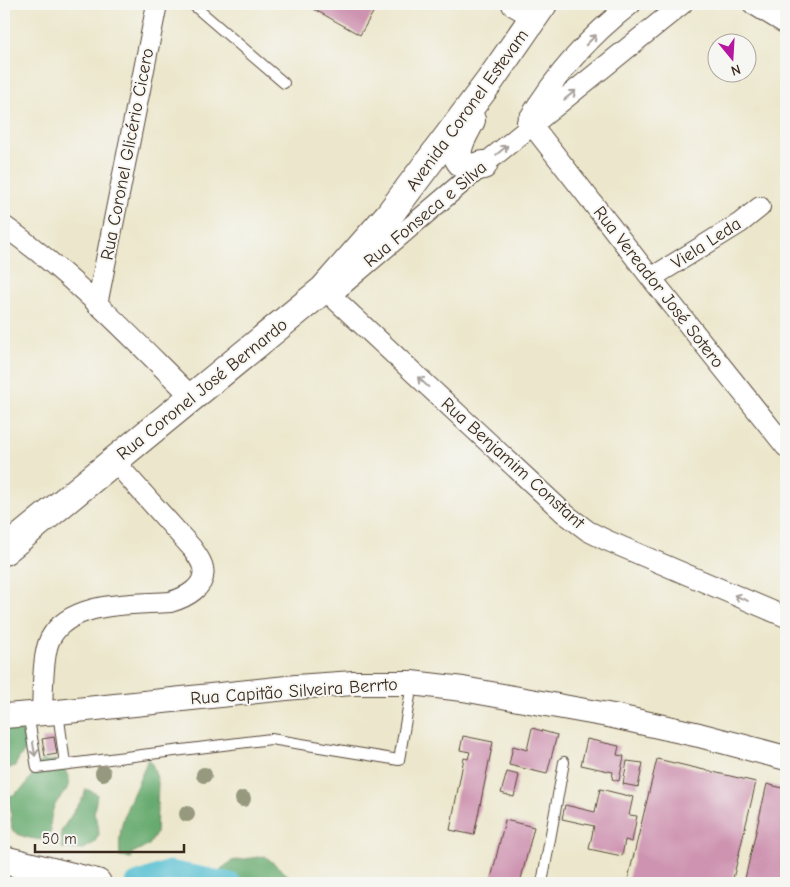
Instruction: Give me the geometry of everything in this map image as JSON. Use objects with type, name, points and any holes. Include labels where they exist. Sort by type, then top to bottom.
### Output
[{"type":"main road","name":"Avenida Coronel Estevam","points":[[389,215],[489,82],[531,8]]},
{"type":"main road","points":[[483,165],[468,169],[459,160],[458,151],[460,142],[489,82]]},
{"type":"main road","name":"Rua Coronel José Bernardo","points":[[4,551],[116,463],[192,397],[328,292],[389,215]]},
{"type":"main road","points":[[4,860],[97,883]]},
{"type":"street","name":"Rua Coronel Glicério Cicero","points":[[97,305],[157,4]]},
{"type":"street","name":"Rua Fonseca e Silva","points":[[526,130],[536,108],[562,71],[590,41],[631,4]]},
{"type":"street","name":"Rua Fonseca e Silva","points":[[328,292],[682,4]]},
{"type":"street","points":[[752,4],[786,24]]},
{"type":"street","name":"Rua Vereador José Sotero","points":[[526,130],[651,278],[786,447]]},
{"type":"street","name":"Viela Leda","points":[[651,278],[740,222],[760,207]]},
{"type":"street","points":[[4,226],[25,241],[97,305],[192,397]]},
{"type":"street","name":"Rua Benjamim Constant","points":[[328,292],[564,512],[588,531],[651,560],[786,617]]},
{"type":"street","points":[[44,719],[46,651],[50,640],[59,627],[84,611],[99,607],[170,602],[180,599],[197,588],[203,575],[204,569],[201,561],[192,548],[116,463]]},
{"type":"street","name":"Rua Capitão Silveira Berrto","points":[[4,716],[44,719],[296,687],[354,683],[411,683],[463,689],[613,716],[699,735],[786,758]]},
{"type":"lane","points":[[192,4],[284,83]]},
{"type":"lane","name":"Rua Coronel José Bernardo","points":[[4,564],[116,463],[328,292]]},
{"type":"lane","points":[[44,719],[37,768],[271,739],[399,760],[410,696]]},
{"type":"lane","points":[[44,719],[66,764]]},
{"type":"lane","points":[[542,883],[564,762]]},
{"type":"green space","points":[[4,722],[18,723],[26,740],[27,749],[15,766],[4,770]]},
{"type":"green space","points":[[148,758],[153,766],[158,782],[156,834],[149,845],[132,853],[131,858],[120,857],[121,829],[124,817]]},
{"type":"green space","points":[[59,760],[68,775],[69,784],[53,809],[51,831],[45,840],[19,835],[12,830],[10,803],[4,802],[4,775],[9,782],[7,793],[12,796],[24,787],[41,761]]},
{"type":"green space","points":[[86,789],[97,794],[94,814],[99,834],[94,843],[82,850],[62,848],[61,831],[84,796]]},
{"type":"green space","points":[[265,856],[297,883],[216,883],[221,869],[232,861]]},
{"type":"building","points":[[305,4],[378,4],[360,35]]},
{"type":"building","points":[[532,728],[557,735],[547,774],[509,765],[513,746],[527,750]]},
{"type":"building","points":[[463,736],[493,742],[474,835],[450,830],[464,758],[468,759],[470,752],[460,750]]},
{"type":"building","points":[[54,737],[57,754],[45,756],[42,739]]},
{"type":"building","points":[[587,739],[619,746],[617,755],[624,756],[619,781],[612,779],[613,772],[581,765]]},
{"type":"building","points":[[657,759],[756,782],[732,883],[627,883]]},
{"type":"building","points":[[627,761],[643,763],[638,787],[623,784]]},
{"type":"building","points":[[507,772],[519,775],[514,797],[501,793]]},
{"type":"building","points":[[767,784],[786,789],[786,883],[744,883]]},
{"type":"building","points":[[600,789],[633,797],[629,815],[637,816],[632,842],[625,840],[622,856],[589,849],[594,826],[562,819],[565,805],[595,812]]},
{"type":"building","points":[[505,820],[534,827],[520,883],[490,883]]},
{"type":"waterway","points":[[136,883],[169,871],[231,883]]}]
